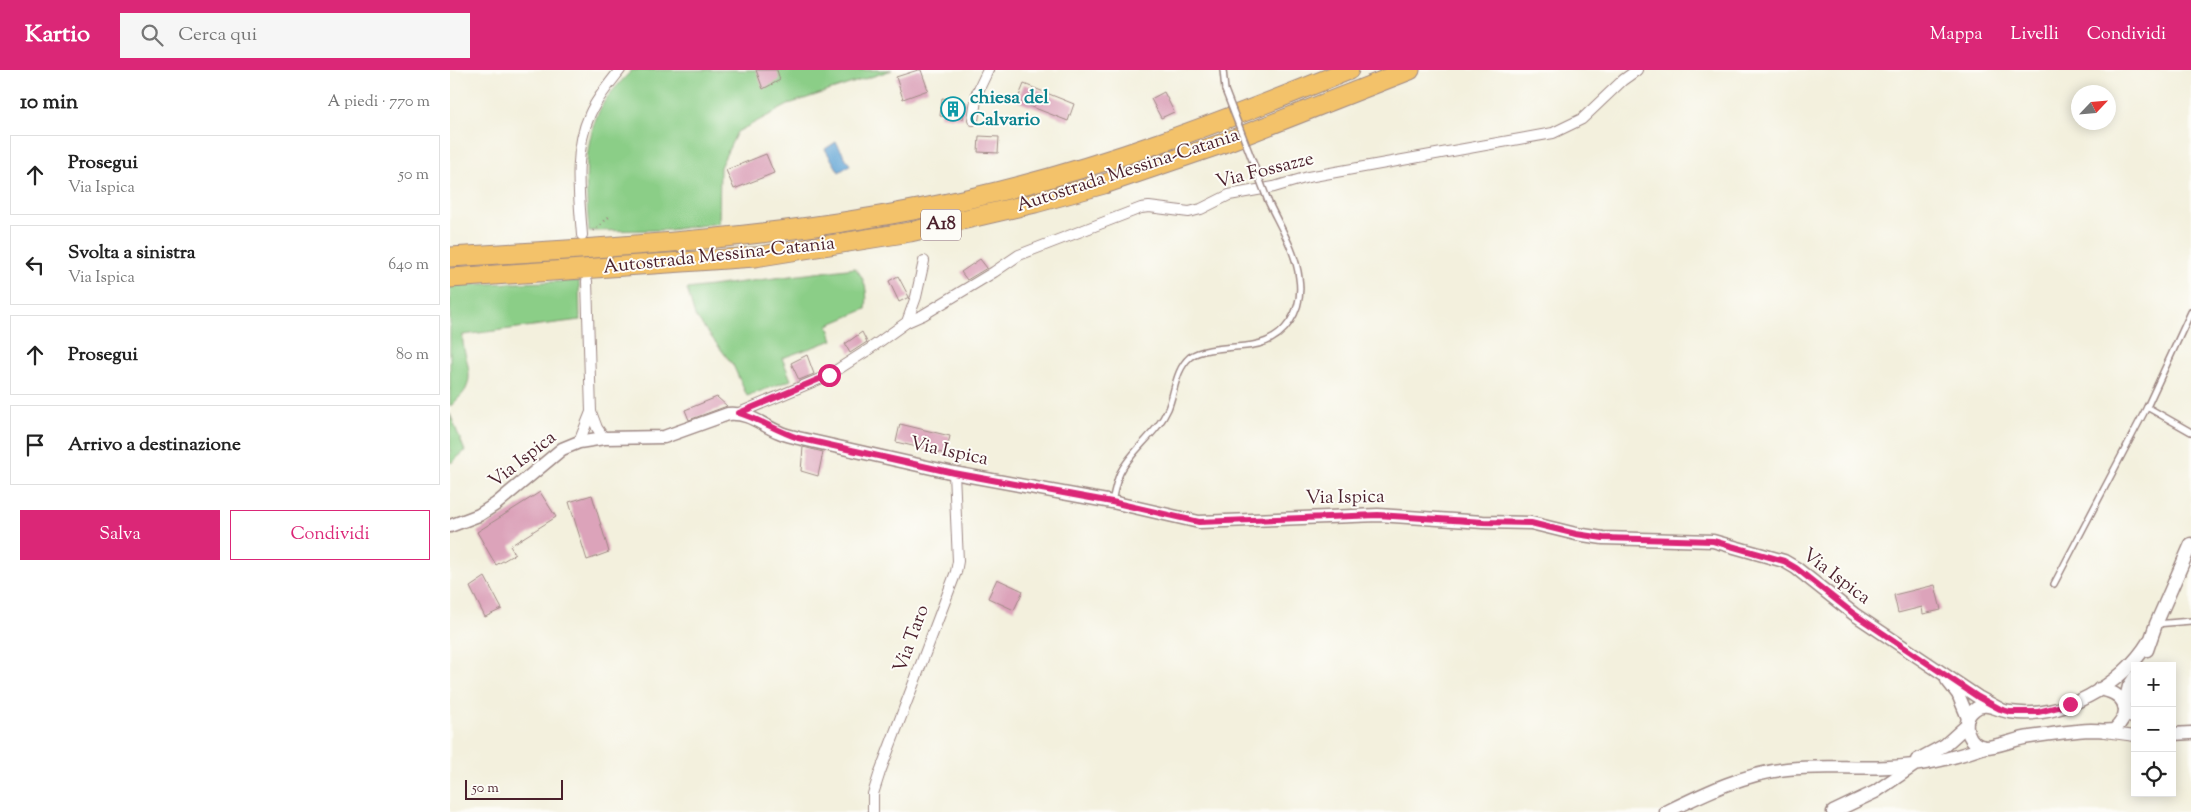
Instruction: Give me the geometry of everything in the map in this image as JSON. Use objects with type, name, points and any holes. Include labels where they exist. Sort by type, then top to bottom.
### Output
[{"type":"highway","name":"Autostrada Messina-Catania","points":[[450,257],[603,248],[751,236],[856,220],[971,198],[1100,164],[1167,142],[1349,70]]},
{"type":"highway","name":"Autostrada Messina-Catania","points":[[450,278],[755,256],[910,232],[1036,203],[1163,164],[1410,70]]},
{"type":"street","points":[[582,236],[580,156],[584,132],[590,113],[604,90],[620,70]]},
{"type":"street","points":[[973,120],[977,93],[988,70]]},
{"type":"street","name":"Via Fossazze","points":[[907,322],[939,306],[1019,255],[1141,208],[1149,207],[1189,212],[1201,209],[1229,195],[1274,187],[1308,177],[1552,133],[1582,119],[1623,80],[1638,70]]},
{"type":"street","points":[[907,322],[916,297],[924,261]]},
{"type":"street","points":[[587,281],[591,412],[604,438]]},
{"type":"street","name":"Via Ispica","points":[[450,526],[479,515],[496,504],[562,449],[579,442],[604,438],[664,437],[728,414],[739,413],[829,375],[907,322]]},
{"type":"street","points":[[579,442],[591,412]]},
{"type":"street","name":"Via Ispica","points":[[739,413],[752,417],[778,432],[798,438],[954,473],[1112,502],[1199,522],[1378,515],[1483,522],[1531,523],[1576,534],[1603,538],[1713,541],[1784,561],[1796,568],[1854,614],[1929,662]]},
{"type":"street","name":"Via Taro","points":[[873,812],[873,794],[880,772],[956,572],[958,561],[954,473]]},
{"type":"street","points":[[1833,812],[1875,792],[1907,766],[1945,746],[1967,722],[1974,710],[1982,706],[2010,712],[2038,712],[2070,704],[2099,690],[2141,655],[2149,641],[2191,544]]},
{"type":"street","points":[[2143,662],[2149,641]]},
{"type":"street","points":[[1929,662],[1978,697],[2000,709]]},
{"type":"street","points":[[1929,662],[1958,694],[1967,722],[1968,735],[1975,743],[1985,747]]},
{"type":"street","points":[[2104,732],[2114,730],[2121,723],[2131,683]]},
{"type":"street","points":[[2099,690],[2112,691],[2118,695],[2124,708],[2131,716]]},
{"type":"street","points":[[1666,812],[1734,780],[1788,768],[1907,766],[1935,762],[1985,747],[2029,737],[2092,730],[2131,735]]},
{"type":"street","points":[[2176,734],[2191,733]]},
{"type":"street","points":[[1874,768],[1875,792]]},
{"type":"lane","points":[[1112,502],[1120,473],[1132,455],[1157,428],[1168,409],[1182,366],[1191,356],[1227,347],[1255,345],[1285,330],[1294,318],[1299,298],[1299,278],[1285,238],[1268,201],[1225,90],[1223,70]]},
{"type":"lane","points":[[2054,584],[2147,407],[2191,312]]},
{"type":"lane","points":[[2147,407],[2191,432]]},
{"type":"lane","points":[[2156,624],[2191,620]]},
{"type":"path","points":[[582,236],[594,231],[612,215]]},
{"type":"green space","points":[[632,70],[892,70],[792,103],[737,132],[720,167],[719,223],[669,230],[589,231],[586,182],[588,148],[592,132],[604,102]]},
{"type":"green space","points":[[855,268],[862,277],[865,287],[866,309],[828,325],[833,340],[782,358],[791,380],[747,396],[733,365],[695,316],[687,289]]},
{"type":"green space","points":[[579,281],[580,320],[463,335],[469,375],[468,382],[465,391],[450,407],[450,285]]},
{"type":"green space","points":[[450,414],[465,451],[451,463],[450,462]]},
{"type":"water","points":[[836,142],[850,165],[839,172],[825,149]]},
{"type":"building","points":[[756,70],[777,70],[780,80],[763,89]]},
{"type":"building","points":[[921,70],[928,90],[903,99],[896,77]]},
{"type":"building","points":[[1024,84],[1074,104],[1068,121],[1017,101]]},
{"type":"building","points":[[1164,92],[1174,112],[1161,118],[1151,99]]},
{"type":"building","name":"chiesa del Calvario","points":[[942,98],[966,102],[963,119],[940,116]]},
{"type":"building","points":[[979,136],[999,137],[998,153],[978,152]]},
{"type":"building","points":[[766,154],[774,173],[734,189],[726,170]]},
{"type":"building","points":[[980,259],[987,268],[967,280],[961,272]]},
{"type":"building","points":[[898,276],[909,297],[899,302],[889,281]]},
{"type":"building","points":[[862,332],[867,342],[850,353],[845,344]]},
{"type":"building","points":[[807,355],[814,374],[799,380],[791,363]]},
{"type":"building","points":[[717,397],[727,406],[689,420],[685,410]]},
{"type":"building","points":[[900,424],[950,436],[946,454],[896,442]]},
{"type":"building","points":[[803,447],[823,452],[818,476],[801,471]]},
{"type":"building","points":[[540,492],[556,517],[510,546],[515,554],[496,565],[477,532]]},
{"type":"building","points":[[592,495],[609,552],[587,560],[569,502]]},
{"type":"building","points":[[485,577],[502,609],[485,617],[470,587]]},
{"type":"building","points":[[997,579],[1023,591],[1014,610],[988,598]]},
{"type":"building","points":[[1935,585],[1941,610],[1923,614],[1922,607],[1898,613],[1894,595]]},
{"type":"place","name":"chiesa del Calvario","points":[[953,109]]},
{"type":"route","points":[[829,375],[739,413],[752,417],[778,432],[798,438],[954,473],[1112,502],[1199,522],[1378,515],[1502,523],[1531,523],[1576,534],[1603,538],[1713,541],[1732,545],[1784,561],[1796,568],[1854,614],[1929,662],[1978,697],[2000,709],[2010,712],[2038,712],[2070,704]]}]
